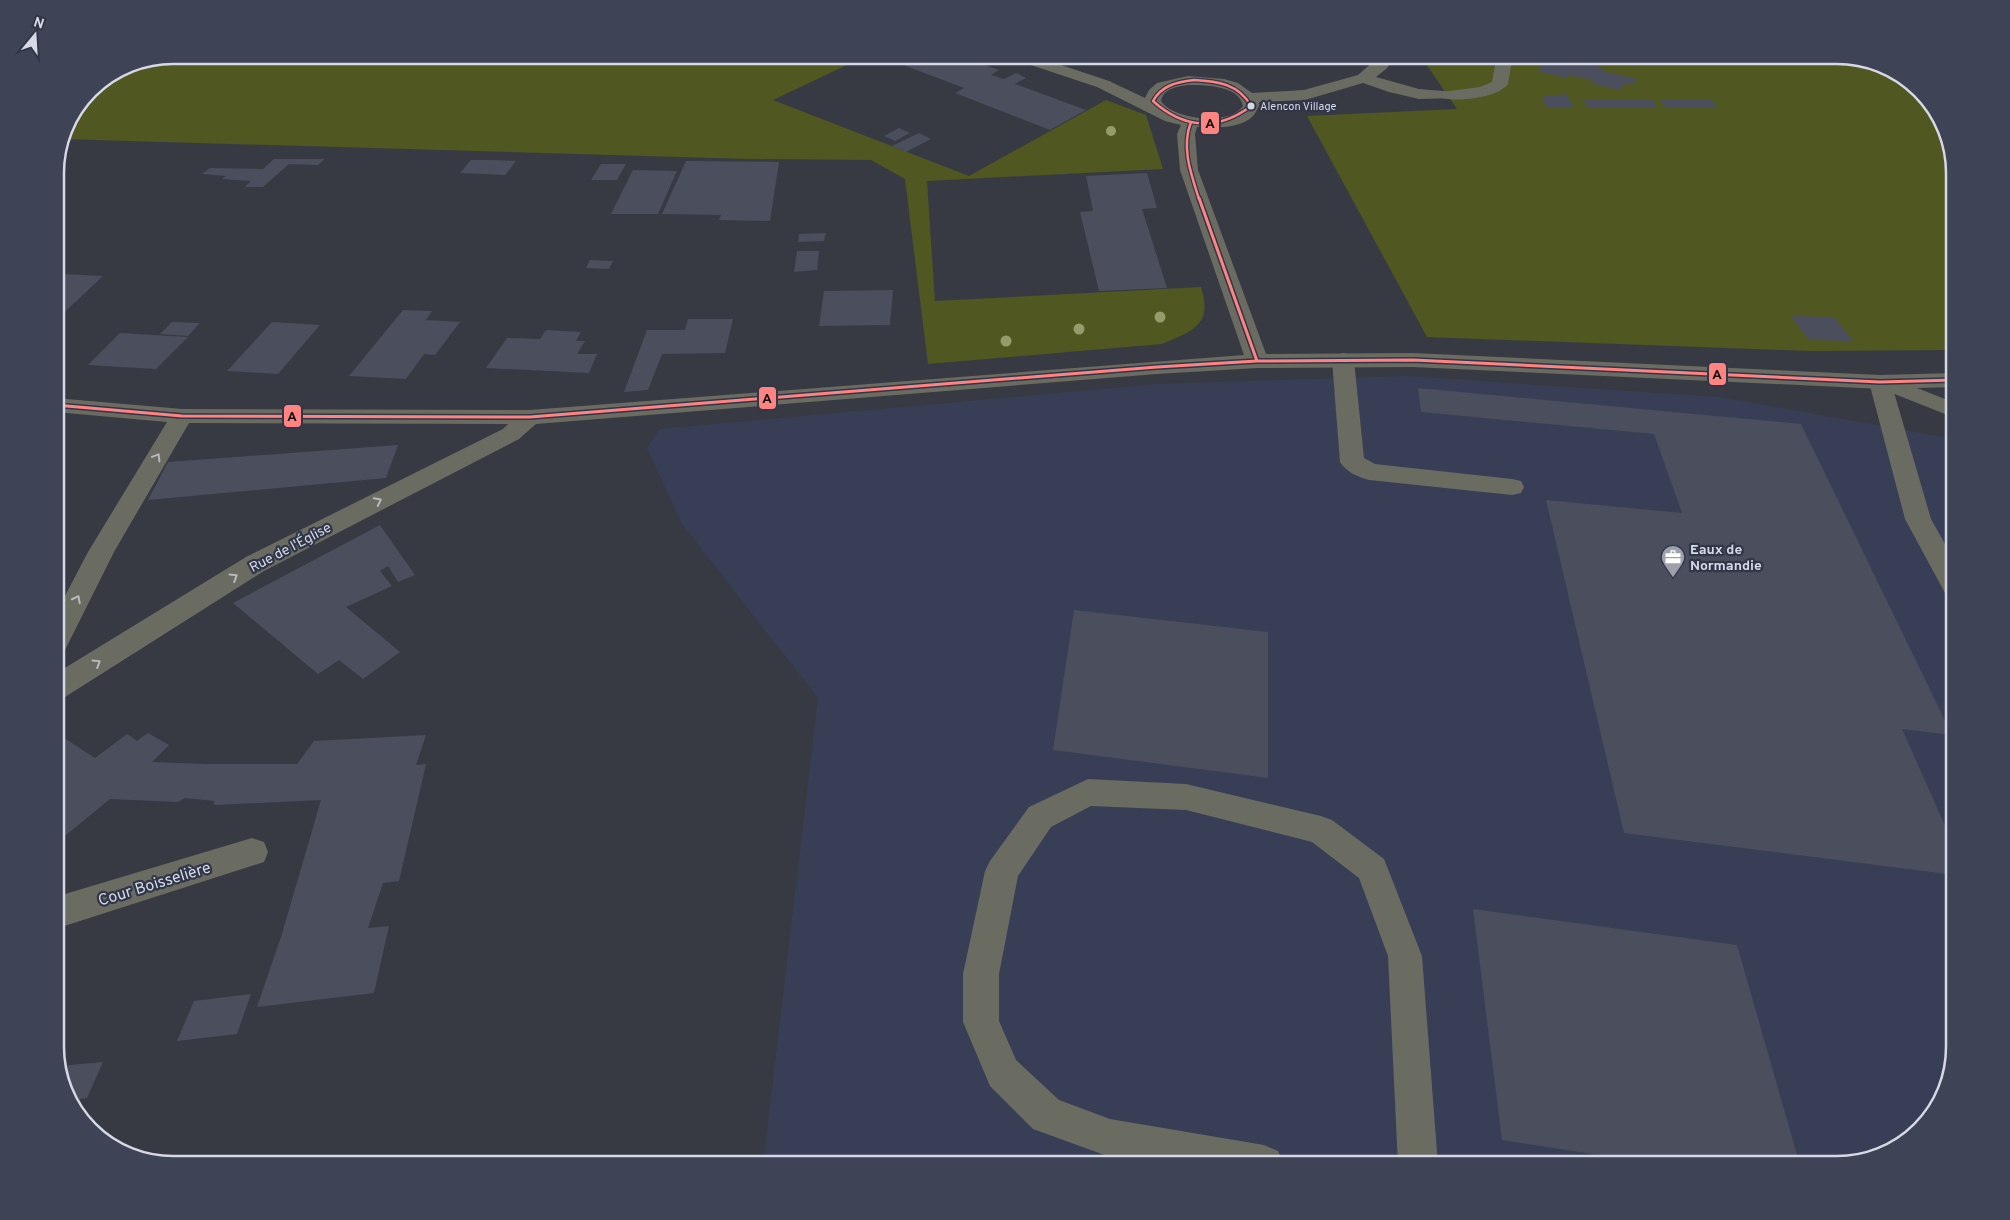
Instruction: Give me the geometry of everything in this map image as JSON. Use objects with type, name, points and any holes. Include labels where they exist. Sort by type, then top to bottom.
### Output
[{"type":"street","points":[[1043,64],[1103,84],[1158,109],[1171,117],[1191,122],[1212,123],[1232,120],[1246,114],[1251,106],[1249,98],[1241,91],[1212,81],[1177,82],[1164,86],[1103,84]]},
{"type":"street","points":[[1249,98],[1305,94],[1364,78],[1380,64]]},
{"type":"street","points":[[1364,78],[1395,89],[1419,94],[1448,95],[1473,93],[1494,89],[1500,84],[1503,64]]},
{"type":"street","points":[[1158,109],[1153,101],[1156,93],[1164,86]]},
{"type":"street","points":[[1191,122],[1186,134],[1189,170],[1257,361]]},
{"type":"street","points":[[1343,360],[1352,462],[1369,472],[1512,487]]},
{"type":"street","points":[[64,406],[182,416],[530,416],[1157,367],[1257,361],[1413,360],[1880,382],[1946,380]]},
{"type":"street","points":[[1880,382],[1946,408]]},
{"type":"street","points":[[1880,382],[1918,519],[1946,570]]},
{"type":"street","points":[[64,624],[101,552],[182,416]]},
{"type":"street","name":"Rue de l'Église","points":[[64,683],[255,564],[511,434],[530,416]]},
{"type":"street","points":[[1213,1156],[1110,1138],[1047,1116],[1003,1073],[981,1022],[981,974],[1002,871],[1040,817],[1088,792],[1186,797],[1321,830],[1372,869],[1405,956],[1417,1156]]},
{"type":"street","name":"Cour Boisselière","points":[[64,911],[252,852]]},
{"type":"shaded area","name":"Eaux de Normandie","points":[[1407,376],[1719,397],[1946,437],[1946,1047],[1943,1075],[1932,1102],[1924,1114],[1904,1134],[1892,1142],[1865,1153],[1837,1156],[764,1156],[818,698],[682,524],[647,448],[660,429],[1156,384]]},
{"type":"green space","points":[[166,64],[849,64],[773,100],[969,176],[1106,100],[1146,115],[1163,169],[927,181],[935,301],[1201,287],[1204,300],[1202,318],[1198,325],[1191,330],[1162,344],[928,364],[905,179],[871,160],[748,159],[69,139],[78,118],[86,106],[112,82],[131,72]]},
{"type":"green space","points":[[1426,64],[1837,64],[1865,67],[1892,78],[1904,86],[1924,106],[1935,125],[1944,152],[1946,166],[1946,350],[1809,351],[1427,337],[1307,116],[1457,109]]},
{"type":"building","points":[[901,64],[982,64],[999,70],[991,75],[1004,79],[1016,73],[1026,78],[1015,84],[1086,110],[1050,130],[955,93],[964,88]]},
{"type":"building","points":[[1543,64],[1587,64],[1604,68],[1602,71],[1637,79],[1634,84],[1625,83],[1620,90],[1590,83],[1593,80],[1568,75],[1566,78],[1538,71]]},
{"type":"building","points":[[1566,94],[1574,107],[1547,107],[1541,97]]},
{"type":"building","points":[[1582,99],[1651,99],[1658,107],[1588,107]]},
{"type":"building","points":[[1659,99],[1710,99],[1718,108],[1667,108]]},
{"type":"building","points":[[899,128],[910,133],[895,141],[884,136]]},
{"type":"building","points":[[919,133],[931,139],[906,152],[892,146]]},
{"type":"building","points":[[274,159],[325,159],[318,165],[289,164],[263,187],[245,187],[251,181],[222,179],[226,176],[202,174],[210,168],[263,169]]},
{"type":"building","points":[[471,160],[516,161],[505,175],[460,173]]},
{"type":"building","points":[[686,161],[779,162],[770,221],[719,220],[721,215],[662,214]]},
{"type":"building","points":[[601,164],[626,164],[617,180],[591,180]]},
{"type":"building","points":[[633,170],[677,171],[658,214],[611,214]]},
{"type":"building","points":[[1147,173],[1157,208],[1142,209],[1167,288],[1099,291],[1080,212],[1093,211],[1086,176]]},
{"type":"building","points":[[826,233],[824,241],[798,242],[799,234]]},
{"type":"building","points":[[797,251],[819,251],[817,270],[794,272]]},
{"type":"building","points":[[590,260],[613,261],[609,269],[586,268]]},
{"type":"building","points":[[64,274],[103,276],[64,313]]},
{"type":"building","points":[[893,290],[890,325],[819,326],[824,291]]},
{"type":"building","points":[[403,310],[432,311],[426,320],[460,322],[435,355],[424,354],[406,379],[349,376]]},
{"type":"building","points":[[1791,316],[1834,317],[1853,341],[1809,340]]},
{"type":"building","points":[[688,319],[733,319],[725,353],[662,354],[648,390],[624,392],[647,330],[685,330]]},
{"type":"building","points":[[172,322],[200,323],[188,336],[160,334]]},
{"type":"building","points":[[272,322],[320,325],[278,374],[227,371]]},
{"type":"building","points":[[546,330],[581,332],[576,341],[585,341],[577,354],[597,354],[589,373],[486,368],[507,338],[540,339]]},
{"type":"building","points":[[120,333],[188,337],[156,369],[88,365]]},
{"type":"building","points":[[1418,388],[1801,424],[1946,723],[1946,734],[1902,729],[1946,828],[1946,874],[1624,833],[1546,500],[1682,513],[1654,434],[1421,412]]},
{"type":"building","points":[[398,445],[386,478],[148,500],[168,462]]},
{"type":"building","points":[[380,525],[415,575],[398,582],[388,566],[380,571],[392,586],[346,607],[400,652],[363,679],[339,660],[318,674],[233,603]]},
{"type":"building","points":[[1074,610],[1268,632],[1268,778],[1053,750]]},
{"type":"building","points":[[148,733],[169,745],[152,762],[297,764],[314,741],[426,735],[416,765],[426,764],[399,881],[383,883],[368,928],[389,926],[374,993],[257,1007],[281,937],[321,800],[214,805],[214,801],[185,798],[178,802],[110,799],[64,837],[64,738],[95,758],[127,734],[137,741]]},
{"type":"building","points":[[1473,909],[1737,945],[1797,1156],[1606,1156],[1502,1140]]},
{"type":"building","points":[[251,994],[237,1034],[177,1041],[194,1001]]},
{"type":"building","points":[[103,1062],[87,1098],[77,1100],[67,1075],[66,1065]]},
{"type":"transit line","name":"A","points":[[1194,80],[1211,81],[1235,88],[1247,98],[1251,106],[1228,120],[1201,124],[1175,117],[1153,101],[1156,95],[1165,87],[1175,83],[1194,80]]},
{"type":"transit line","name":"A","points":[[1191,122],[1186,134],[1189,170],[1257,361]]},
{"type":"transit line","name":"A","points":[[64,406],[182,416],[530,417],[1157,367],[1257,361],[1413,360],[1880,382],[1946,380]]},
{"type":"place","name":"Alencon Village","points":[[1251,106]]},
{"type":"place","name":"Eaux de Normandie","points":[[1673,578]]}]
